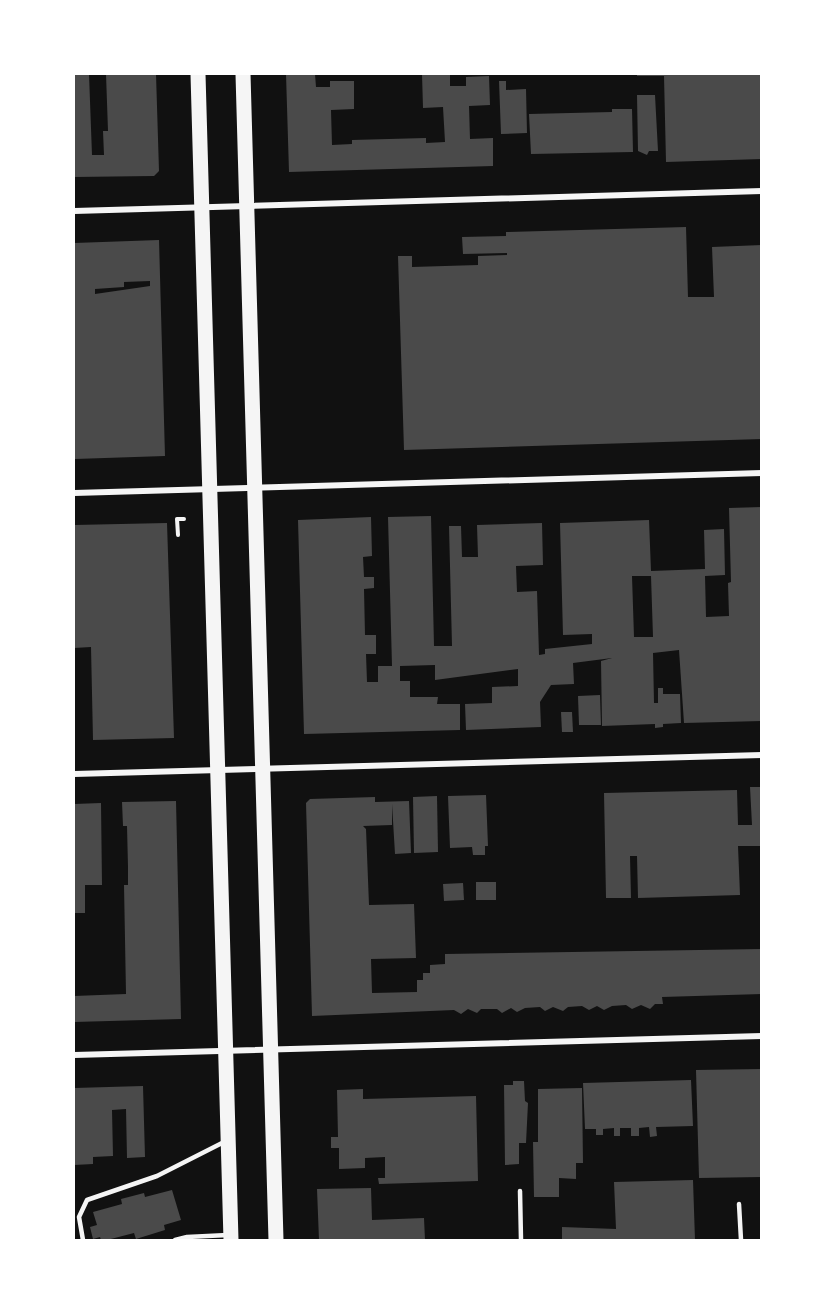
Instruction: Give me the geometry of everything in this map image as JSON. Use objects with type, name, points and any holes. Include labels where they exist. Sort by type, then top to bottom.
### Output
[{"type":"main road","points":[[198,74],[231,1238]]},
{"type":"main road","points":[[243,74],[276,1240]]},
{"type":"street","points":[[74,211],[762,191]]},
{"type":"street","points":[[74,493],[762,473]]},
{"type":"street","points":[[74,774],[762,755]]},
{"type":"street","points":[[74,1055],[762,1036]]},
{"type":"lane","points":[[83,1240],[79,1217],[87,1200],[157,1176],[228,1140]]},
{"type":"lane","points":[[520,1191],[521,1240]]},
{"type":"lane","points":[[739,1204],[741,1240]]},
{"type":"lane","points":[[175,1240],[187,1237],[231,1238]]},
{"type":"path","points":[[178,535],[177,519],[184,519]]},
{"type":"building","points":[[74,74],[89,74],[92,155],[104,155],[103,131],[108,131],[106,74],[156,74],[159,171],[154,176],[74,177]]},
{"type":"building","points":[[286,74],[315,74],[316,87],[330,87],[330,81],[354,81],[354,109],[331,110],[332,145],[352,144],[352,140],[426,138],[426,143],[445,142],[443,107],[423,108],[422,74],[450,74],[450,86],[466,86],[466,77],[489,76],[490,105],[469,106],[470,139],[493,138],[493,166],[289,172]]},
{"type":"building","points":[[637,74],[762,74],[762,159],[666,162],[664,76],[637,76]]},
{"type":"building","points":[[499,81],[506,81],[506,90],[526,89],[527,133],[501,134]]},
{"type":"building","points":[[637,95],[655,95],[658,151],[649,151],[647,155],[638,151]]},
{"type":"building","points":[[612,109],[632,109],[633,152],[531,154],[529,114],[612,112]]},
{"type":"building","points":[[686,227],[688,297],[714,297],[712,247],[762,245],[762,439],[404,450],[398,256],[412,256],[412,267],[478,265],[478,256],[507,255],[507,253],[463,254],[462,237],[506,236],[506,232]]},
{"type":"building","points":[[159,240],[165,456],[75,459],[74,243]],"holes":[[[150,281],[150,286],[95,294],[95,289],[124,287],[124,282]]]},
{"type":"building","points":[[762,507],[762,721],[684,723],[679,650],[653,653],[654,703],[658,703],[658,688],[663,688],[663,694],[680,694],[681,723],[663,724],[663,727],[655,728],[655,724],[602,726],[601,661],[612,658],[573,663],[574,684],[551,685],[540,702],[541,727],[466,730],[465,704],[492,703],[492,687],[518,686],[518,669],[435,680],[435,665],[400,666],[400,681],[410,681],[410,697],[438,697],[437,704],[460,704],[460,730],[304,734],[298,520],[371,517],[372,556],[363,557],[364,577],[374,577],[374,588],[364,589],[365,635],[376,635],[376,654],[366,654],[367,682],[378,682],[378,666],[392,666],[388,517],[431,516],[434,646],[452,646],[449,526],[461,526],[462,557],[478,557],[477,525],[542,523],[543,565],[516,566],[517,592],[537,591],[539,655],[545,654],[545,649],[592,644],[592,634],[563,635],[560,523],[649,520],[651,571],[705,569],[704,530],[724,529],[725,575],[705,576],[706,617],[729,616],[728,583],[731,582],[729,508]],"holes":[[[632,576],[651,576],[653,637],[634,637]]]},
{"type":"building","points":[[167,523],[174,738],[93,740],[91,647],[74,648],[74,525]]},
{"type":"building","points":[[600,695],[601,725],[579,725],[578,696]]},
{"type":"building","points":[[561,712],[572,712],[573,732],[562,732]]},
{"type":"building","points":[[750,787],[762,787],[762,846],[738,846],[740,895],[638,898],[637,856],[630,856],[631,898],[606,898],[604,793],[737,790],[738,825],[752,825]]},
{"type":"building","points":[[486,795],[488,846],[485,846],[485,855],[473,855],[472,847],[450,848],[448,796]]},
{"type":"building","points":[[437,796],[438,852],[414,853],[413,797]]},
{"type":"building","points":[[375,797],[375,802],[409,801],[411,853],[395,854],[392,804],[392,825],[363,826],[366,829],[369,905],[414,904],[416,958],[371,959],[372,993],[417,992],[417,980],[423,980],[423,973],[430,973],[430,965],[445,964],[445,954],[762,949],[762,994],[662,997],[663,1004],[655,1004],[650,1009],[641,1005],[632,1009],[626,1005],[612,1006],[604,1010],[597,1006],[589,1010],[582,1006],[568,1007],[563,1011],[553,1007],[545,1011],[540,1007],[525,1008],[517,1012],[511,1008],[502,1013],[497,1009],[481,1009],[477,1013],[468,1009],[461,1014],[454,1010],[312,1016],[306,803],[310,799]]},
{"type":"building","points":[[176,801],[181,1019],[74,1022],[74,996],[126,994],[124,885],[128,885],[128,867],[127,826],[123,826],[122,802]]},
{"type":"building","points":[[101,803],[102,885],[85,885],[85,913],[74,913],[74,804]]},
{"type":"building","points":[[476,882],[496,882],[496,900],[476,900]]},
{"type":"building","points":[[463,883],[464,900],[444,901],[443,884]]},
{"type":"building","points":[[762,1069],[762,1177],[699,1178],[696,1070]]},
{"type":"building","points":[[691,1080],[693,1126],[656,1127],[657,1136],[650,1137],[649,1127],[639,1128],[639,1136],[631,1136],[631,1128],[620,1128],[620,1136],[614,1136],[614,1128],[603,1129],[603,1135],[596,1135],[596,1129],[585,1129],[583,1083]]},
{"type":"building","points":[[513,1081],[524,1081],[525,1101],[528,1103],[526,1143],[519,1143],[519,1164],[505,1165],[504,1085],[513,1085]]},
{"type":"building","points":[[143,1086],[145,1157],[127,1158],[126,1109],[112,1110],[113,1156],[93,1157],[93,1164],[74,1165],[74,1088]]},
{"type":"building","points":[[582,1088],[583,1163],[576,1163],[576,1179],[559,1178],[559,1197],[534,1197],[533,1142],[538,1142],[538,1089]]},
{"type":"building","points":[[363,1089],[363,1099],[476,1096],[478,1181],[379,1184],[378,1178],[385,1178],[385,1157],[365,1158],[365,1168],[339,1169],[339,1148],[331,1148],[331,1137],[338,1137],[337,1090]]},
{"type":"building","points":[[693,1180],[695,1240],[562,1240],[562,1227],[616,1229],[614,1182]]},
{"type":"building","points":[[371,1188],[372,1220],[424,1218],[425,1240],[319,1240],[317,1189]]},
{"type":"building","points":[[172,1190],[181,1220],[164,1225],[165,1230],[136,1239],[134,1233],[107,1240],[101,1240],[100,1237],[93,1239],[90,1227],[97,1225],[93,1212],[122,1204],[121,1199],[144,1193],[145,1197]]}]
